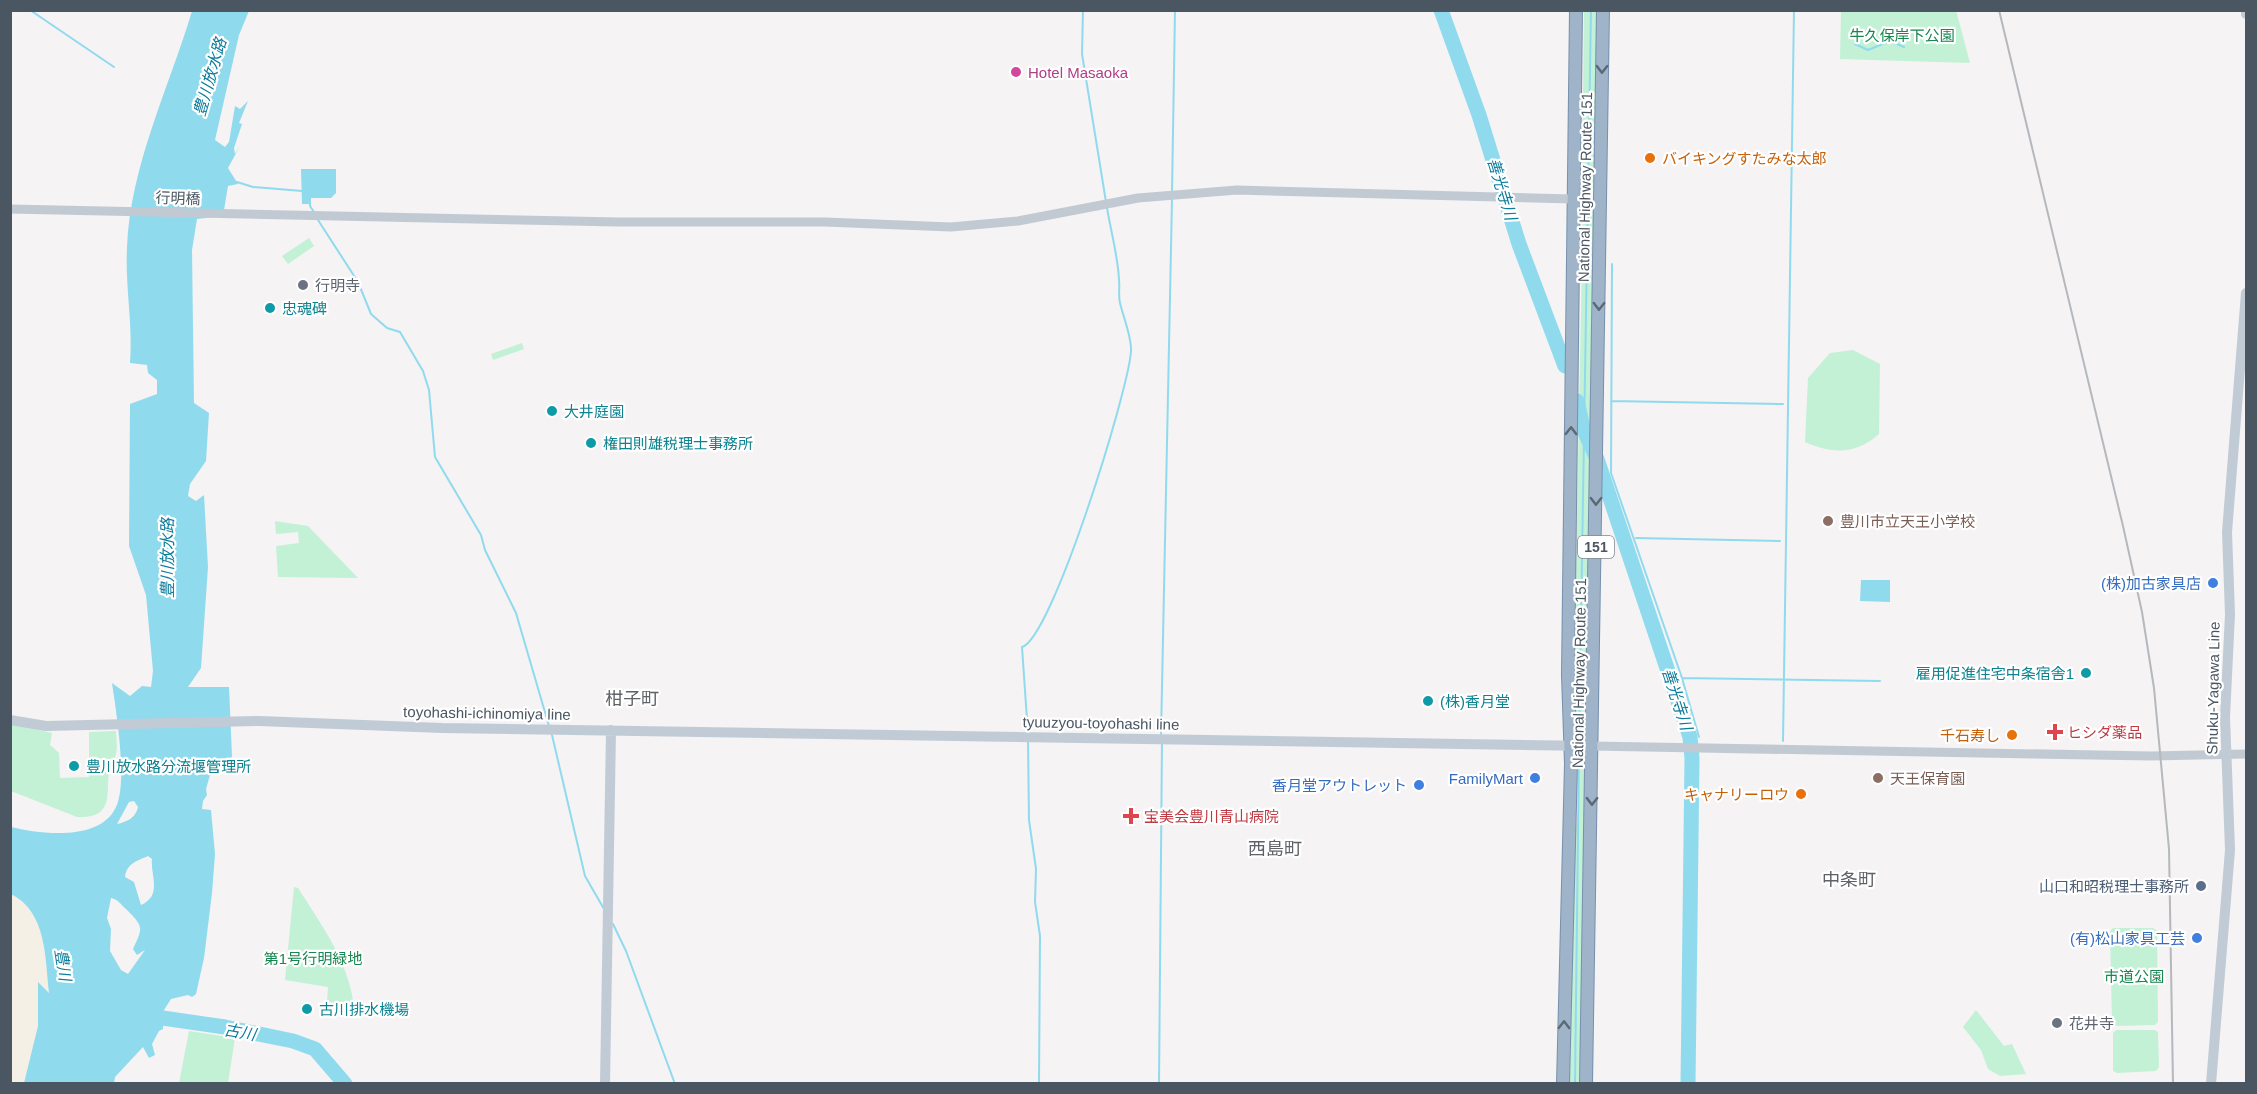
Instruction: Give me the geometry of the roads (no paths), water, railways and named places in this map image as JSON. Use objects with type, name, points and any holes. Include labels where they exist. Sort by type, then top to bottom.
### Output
[{"type":"highway","name":"National Highway Route 151","points":[[1576,10],[1573,199],[1579,746],[1587,1083]]},
{"type":"highway","name":"National Highway Route 151","points":[[1563,1083],[1570,765],[1579,746],[1603,10]]},
{"type":"main road","name":"Shuku-Yagawa Line","points":[[2211,1083],[2229,861],[2226,754],[2230,595],[2227,532],[2247,293]]},
{"type":"main road","name":"toyohashi-ichinomiya line","points":[[10,720],[46,726],[91,727],[241,722],[610,730]]},
{"type":"main road","name":"tyuuzyou-toyohashi line","points":[[610,730],[1579,746]]},
{"type":"main road","points":[[605,1083],[610,730]]},
{"type":"street","name":"行明橋","points":[[10,209],[252,215],[825,222],[951,227],[1018,221],[1107,204],[1172,195],[1237,190],[1573,199]]},
{"type":"street","points":[[1579,746],[2151,756],[2247,754]]},
{"type":"water","points":[[192,11],[249,11],[239,35],[215,140],[225,147],[229,142],[235,106],[240,109],[248,101],[239,123],[242,124],[234,148],[235,154],[240,146],[228,168],[238,184],[228,186],[223,216],[197,219],[192,250],[194,403],[209,413],[206,461],[190,484],[188,496],[196,501],[204,495],[208,567],[201,668],[188,687],[229,687],[232,756],[230,761],[212,768],[206,789],[207,795],[203,801],[202,809],[211,810],[215,854],[204,958],[196,994],[192,997],[188,995],[171,999],[164,1010],[163,1029],[159,1031],[152,1044],[155,1055],[149,1058],[143,1047],[115,1077],[114,1083],[24,1083],[38,1026],[38,982],[49,993],[45,951],[38,924],[32,912],[23,902],[11,894],[11,827],[37,832],[68,833],[97,826],[108,818],[116,807],[121,781],[120,746],[112,683],[130,696],[142,686],[151,687],[153,671],[146,595],[129,546],[130,404],[157,394],[157,380],[148,373],[147,365],[130,363],[127,248],[135,187],[143,157]],"holes":[[[134,801],[138,807],[133,817],[117,824],[129,802]],[[148,856],[152,859],[154,890],[148,901],[141,905],[134,882],[125,877],[130,866]],[[111,898],[119,902],[139,924],[139,936],[133,949],[137,955],[145,950],[128,974],[121,970],[110,951],[111,929],[107,918]]]},
{"type":"water","points":[[301,169],[336,169],[336,193],[331,198],[310,198],[310,204],[302,204]]},
{"type":"water","points":[[1861,580],[1890,580],[1890,602],[1860,601]]},
{"type":"waterway","points":[[30,10],[114,67]]},
{"type":"waterway","points":[[1083,10],[1082,54],[1106,202]]},
{"type":"waterway","points":[[1172,193],[1175,10]]},
{"type":"waterway","name":"善光寺川","points":[[1441,10],[1479,115],[1519,244],[1565,366]]},
{"type":"waterway","points":[[1579,742],[1591,10]]},
{"type":"waterway","points":[[1783,741],[1794,10]]},
{"type":"waterway","points":[[1855,44],[1868,50],[1890,41],[1904,47]]},
{"type":"waterway","points":[[237,182],[253,187],[302,191]]},
{"type":"waterway","points":[[310,195],[310,206],[314,212]]},
{"type":"waterway","points":[[1161,736],[1172,199]]},
{"type":"waterway","points":[[1028,734],[1022,647],[1035,634],[1069,560],[1104,459],[1131,351],[1129,334],[1119,300],[1117,262],[1107,208]]},
{"type":"waterway","points":[[318,220],[358,282],[371,314],[387,328],[400,332],[423,371],[429,390],[435,457],[481,535],[485,550],[516,613],[549,726]]},
{"type":"waterway","points":[[1612,264],[1611,473],[1682,678],[1699,737]]},
{"type":"waterway","name":"善光寺川","points":[[1577,401],[1583,428],[1597,459],[1690,737],[1692,758],[1688,1084]]},
{"type":"waterway","points":[[1611,401],[1783,404]]},
{"type":"waterway","points":[[1636,538],[1780,541]]},
{"type":"waterway","points":[[1682,678],[1880,681]]},
{"type":"waterway","points":[[552,735],[585,876],[604,909]]},
{"type":"waterway","points":[[1028,739],[1029,820],[1036,869],[1035,902],[1040,936],[1039,1084]]},
{"type":"waterway","points":[[1159,1084],[1162,741]]},
{"type":"waterway","points":[[1575,1084],[1579,750]]},
{"type":"waterway","points":[[613,924],[626,951],[675,1084]]},
{"type":"waterway","name":"古川","points":[[142,1015],[225,1027],[293,1041],[315,1049],[345,1084]]},
{"type":"railway","points":[[1999,10],[2142,612],[2154,688],[2169,849],[2173,1084]]},
{"type":"place","name":"Hotel Masaoka","points":[[1016,72]]},
{"type":"place","name":"バイキングすたみな太郎","points":[[1650,158]]},
{"type":"place","name":"行明寺","points":[[303,285]]},
{"type":"place","name":"忠魂碑","points":[[270,308]]},
{"type":"place","name":"大井庭園","points":[[552,411]]},
{"type":"place","name":"権田則雄税理士事務所","points":[[591,443]]},
{"type":"place","name":"豊川市立天王小学校","points":[[1828,521]]},
{"type":"place","name":"(株)加古家具店","points":[[2213,583]]},
{"type":"place","name":"雇用促進住宅中条宿舎1","points":[[2086,673]]},
{"type":"place","name":"(株)香月堂","points":[[1428,701]]},
{"type":"place","name":"ヒシダ薬品","points":[[2055,732]]},
{"type":"place","name":"千石寿し","points":[[2012,735]]},
{"type":"place","name":"豊川放水路分流堰管理所","points":[[74,766]]},
{"type":"place","name":"FamilyMart","points":[[1535,778]]},
{"type":"place","name":"天王保育園","points":[[1878,778]]},
{"type":"place","name":"香月堂アウトレット","points":[[1419,785]]},
{"type":"place","name":"キャナリーロウ","points":[[1801,794]]},
{"type":"place","name":"宝美会豊川青山病院","points":[[1131,816]]},
{"type":"place","name":"山口和昭税理士事務所","points":[[2201,886]]},
{"type":"place","name":"(有)松山家具工芸","points":[[2197,938]]},
{"type":"place","name":"古川排水機場","points":[[307,1009]]},
{"type":"place","name":"花井寺","points":[[2057,1023]]},
{"type":"district","name":"柑子町","points":[[632,699]]},
{"type":"district","name":"西島町","points":[[1275,849]]},
{"type":"district","name":"中条町","points":[[1849,880]]},
{"type":"park label","name":"牛久保岸下公園","points":[[1902,35]]},
{"type":"park label","name":"第1号行明緑地","points":[[313,958]]},
{"type":"park label","name":"市道公園","points":[[2134,976]]},
{"type":"water label","name":"豊川放水路","points":[[210,77]]},
{"type":"water label","name":"豊川放水路","points":[[167,558]]},
{"type":"water label","name":"豊川","points":[[63,965]]}]
